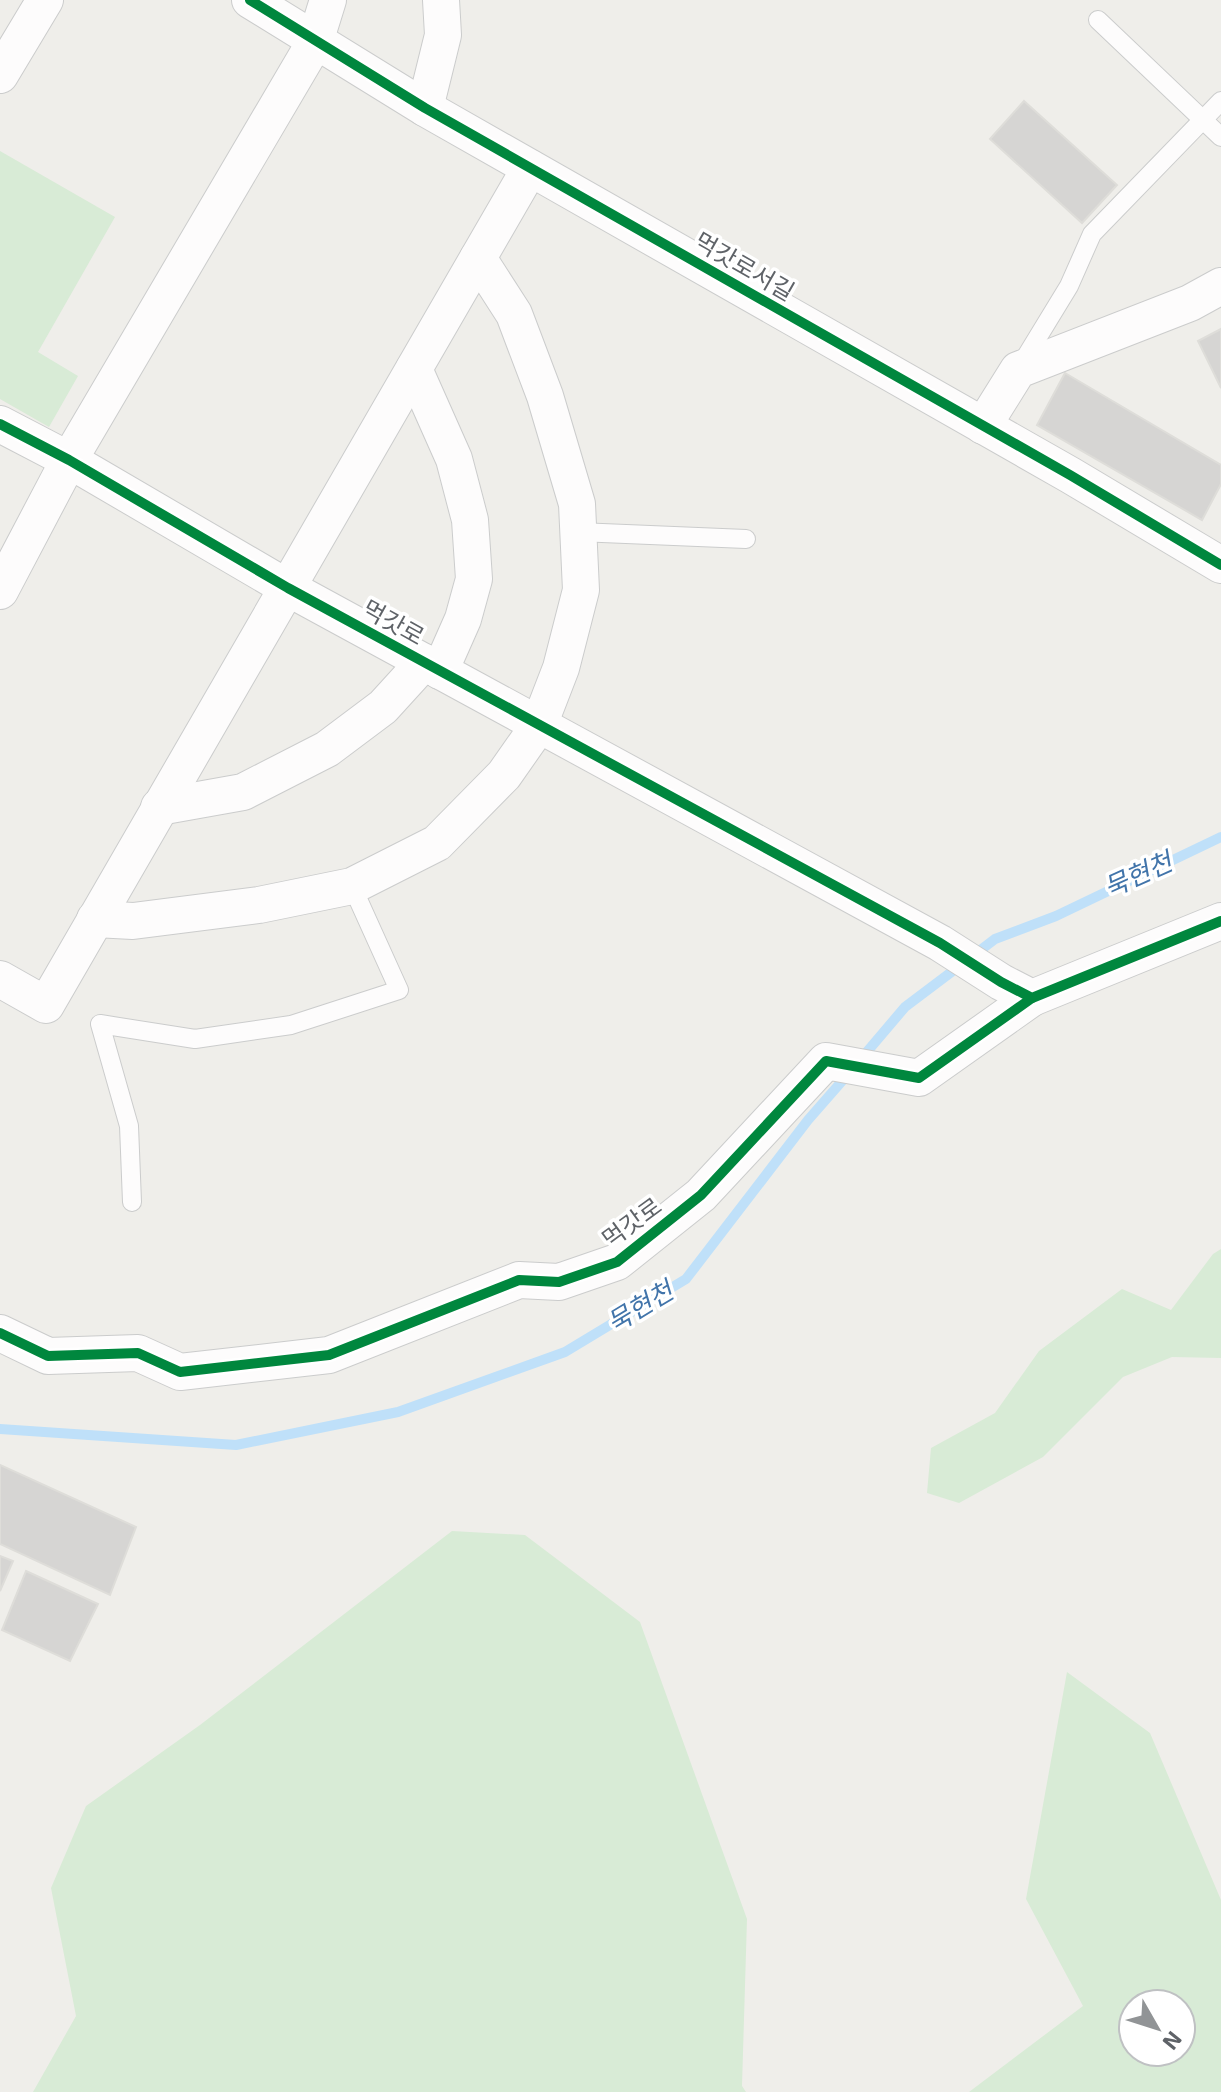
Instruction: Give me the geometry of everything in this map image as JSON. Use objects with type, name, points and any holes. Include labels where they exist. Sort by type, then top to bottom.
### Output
[{"type":"street","points":[[0,75],[45,0]]},
{"type":"street","name":"먹갓로서길","points":[[250,0],[425,108],[1070,475],[1221,565]]},
{"type":"street","points":[[0,591],[69,460],[315,42],[328,0]]},
{"type":"street","points":[[425,108],[443,35],[441,0]]},
{"type":"street","points":[[0,979],[46,1005],[530,168]]},
{"type":"street","points":[[95,919],[133,921],[259,905],[352,886],[437,843],[504,775],[539,725],[561,668],[581,590],[577,504],[545,396],[514,314],[478,258]]},
{"type":"street","points":[[983,426],[1018,370],[1190,303],[1221,286]]},
{"type":"street","points":[[159,807],[243,792],[327,749],[432,667],[463,619],[474,579],[470,520],[454,459],[414,369]]},
{"type":"street","name":"먹갓로","points":[[0,424],[69,460],[288,588],[940,943],[1017,990]]},
{"type":"street","name":"먹갓로","points":[[0,1333],[48,1356],[138,1353],[180,1372],[329,1355],[519,1280],[559,1282],[617,1262],[701,1195],[826,1061],[919,1078],[1017,990],[1221,921]]},
{"type":"lane","points":[[1098,20],[1221,137]]},
{"type":"lane","points":[[1018,370],[1069,286],[1092,234],[1221,101]]},
{"type":"lane","points":[[578,532],[746,539]]},
{"type":"lane","points":[[132,1202],[129,1126],[100,1024],[195,1039],[291,1025],[399,990],[352,886]]},
{"type":"green space","points":[[0,151],[115,217],[38,352],[78,376],[49,427],[0,399]]},
{"type":"green space","points":[[1221,1249],[1221,1358],[1172,1357],[1123,1377],[1043,1457],[959,1503],[927,1493],[931,1448],[995,1413],[1039,1351],[1122,1289],[1171,1310],[1213,1254]]},
{"type":"green space","points":[[452,1531],[525,1535],[640,1622],[747,1919],[742,2086],[746,2092],[33,2092],[76,2016],[51,1888],[86,1806],[200,1725]]},
{"type":"green space","points":[[1067,1672],[1150,1733],[1221,1900],[1221,2092],[969,2092],[1083,2006],[1026,1899]]},
{"type":"building","points":[[1024,101],[1117,185],[1082,223],[990,139]]},
{"type":"building","points":[[1221,329],[1221,388],[1198,341]]},
{"type":"building","points":[[1065,373],[1221,465],[1221,484],[1202,520],[1037,425]]},
{"type":"building","points":[[0,1465],[136,1527],[110,1595],[0,1544]]},
{"type":"building","points":[[0,1556],[13,1561],[0,1591]]},
{"type":"building","points":[[26,1571],[98,1604],[70,1661],[2,1630]]},
{"type":"waterway","name":"묵현천","points":[[974,955],[995,939],[1056,916],[1221,837]]},
{"type":"waterway","name":"묵현천","points":[[860,1060],[905,1007],[962,964]]},
{"type":"waterway","name":"묵현천","points":[[0,1429],[236,1445],[398,1412],[565,1352],[686,1279],[808,1120],[850,1072]]},
{"type":"cycle path","points":[[250,0],[425,108],[1070,475],[1221,565]]},
{"type":"cycle path","points":[[0,424],[69,460],[288,588],[940,943],[1032,998],[1221,921]]},
{"type":"cycle path","points":[[0,1333],[48,1356],[138,1353],[180,1372],[329,1355],[519,1280],[559,1282],[617,1262],[701,1195],[826,1061],[919,1078],[1032,998]]}]
